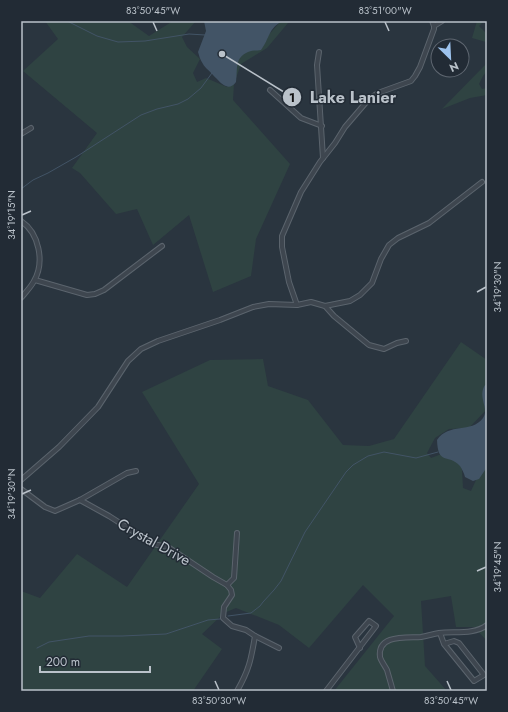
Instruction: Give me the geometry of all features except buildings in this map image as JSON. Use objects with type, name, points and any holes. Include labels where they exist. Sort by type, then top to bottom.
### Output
[{"type":"street","points":[[432,21],[434,26]]},
{"type":"street","points":[[297,304],[289,282],[282,246],[282,236],[301,192],[345,127],[369,99],[378,93],[411,81],[420,67],[434,26],[442,21]]},
{"type":"street","points":[[319,52],[317,65],[323,158]]},
{"type":"street","points":[[270,90],[301,118],[322,126]]},
{"type":"street","points":[[21,134],[31,128]]},
{"type":"street","points":[[21,480],[59,447],[98,407],[128,361],[141,349],[158,341],[253,307],[269,304],[297,304],[311,302],[325,306],[350,301],[360,296],[372,283],[380,259],[389,245],[398,238],[429,224],[482,182]]},
{"type":"street","points":[[21,221],[28,226],[34,234],[38,247],[39,268],[35,280],[21,298]]},
{"type":"street","points":[[35,280],[88,295],[96,294],[104,290],[162,246]]},
{"type":"street","points":[[325,306],[334,316],[369,345],[384,349],[406,341]]},
{"type":"street","points":[[21,489],[45,507],[55,511],[80,500],[126,473],[136,471]]},
{"type":"street","name":"Crystal Drive","points":[[80,500],[109,516],[153,544],[168,547],[227,585]]},
{"type":"street","points":[[237,533],[234,578],[227,585],[232,590],[232,595],[224,607],[223,618],[232,626],[246,630],[278,648]]},
{"type":"street","points":[[326,691],[360,648],[376,626],[369,621],[355,638],[360,648]]},
{"type":"street","points":[[394,691],[380,658],[380,650],[384,643],[391,639],[409,636],[420,637],[440,633],[481,630],[487,626]]},
{"type":"street","points":[[440,633],[444,644],[474,682],[486,676],[459,643],[454,641],[444,644]]},
{"type":"street","points":[[237,691],[251,662],[255,636]]},
{"type":"green space","points":[[45,21],[128,21],[149,36],[173,21],[196,21],[182,37],[187,47],[200,59],[193,73],[197,82],[206,78],[227,87],[231,68],[245,49],[257,48],[281,21],[291,21],[267,48],[241,64],[234,84],[233,100],[290,164],[256,239],[251,276],[213,292],[189,215],[153,245],[137,209],[116,214],[80,173],[72,168],[97,133],[23,71],[58,39]]},
{"type":"green space","points":[[477,21],[484,21],[479,26],[487,34],[487,45],[486,42],[472,38]]},
{"type":"green space","points":[[487,63],[487,71],[479,84],[482,89],[487,88],[487,95],[470,98],[442,109]]},
{"type":"green space","points":[[461,342],[487,360],[487,409],[469,428],[449,429],[435,438],[427,453],[431,458],[447,452],[459,456],[462,470],[463,488],[471,491],[476,480],[477,468],[487,455],[487,641],[474,627],[456,627],[451,596],[421,601],[425,666],[447,691],[334,691],[394,616],[363,585],[309,648],[279,625],[236,608],[224,613],[202,634],[222,649],[193,691],[21,691],[21,591],[40,598],[77,554],[127,587],[199,484],[142,392],[210,360],[263,359],[268,386],[308,400],[343,445],[369,446],[394,439]]},
{"type":"water","points":[[204,21],[283,21],[274,27],[261,50],[248,52],[240,57],[236,82],[230,87],[218,81],[200,59],[198,52],[206,31]]},
{"type":"water","points":[[485,385],[487,385],[487,467],[479,479],[473,481],[465,477],[461,467],[456,462],[444,458],[439,453],[437,440],[448,431],[472,426],[483,418],[485,411],[482,394]]},
{"type":"waterway","points":[[67,21],[97,36],[118,42],[145,41],[189,34],[205,35]]},
{"type":"waterway","points":[[21,189],[33,180],[76,157],[141,115],[178,104],[188,99],[201,88],[212,73]]},
{"type":"waterway","points":[[228,616],[251,613],[260,606],[274,590],[281,581],[305,532],[346,472],[353,465],[368,456],[384,452],[416,458],[438,452]]},
{"type":"waterway","points":[[37,648],[49,642],[89,636],[166,634],[208,620],[220,619]]},
{"type":"place","name":"Lake Lanier","points":[[222,54]]}]
